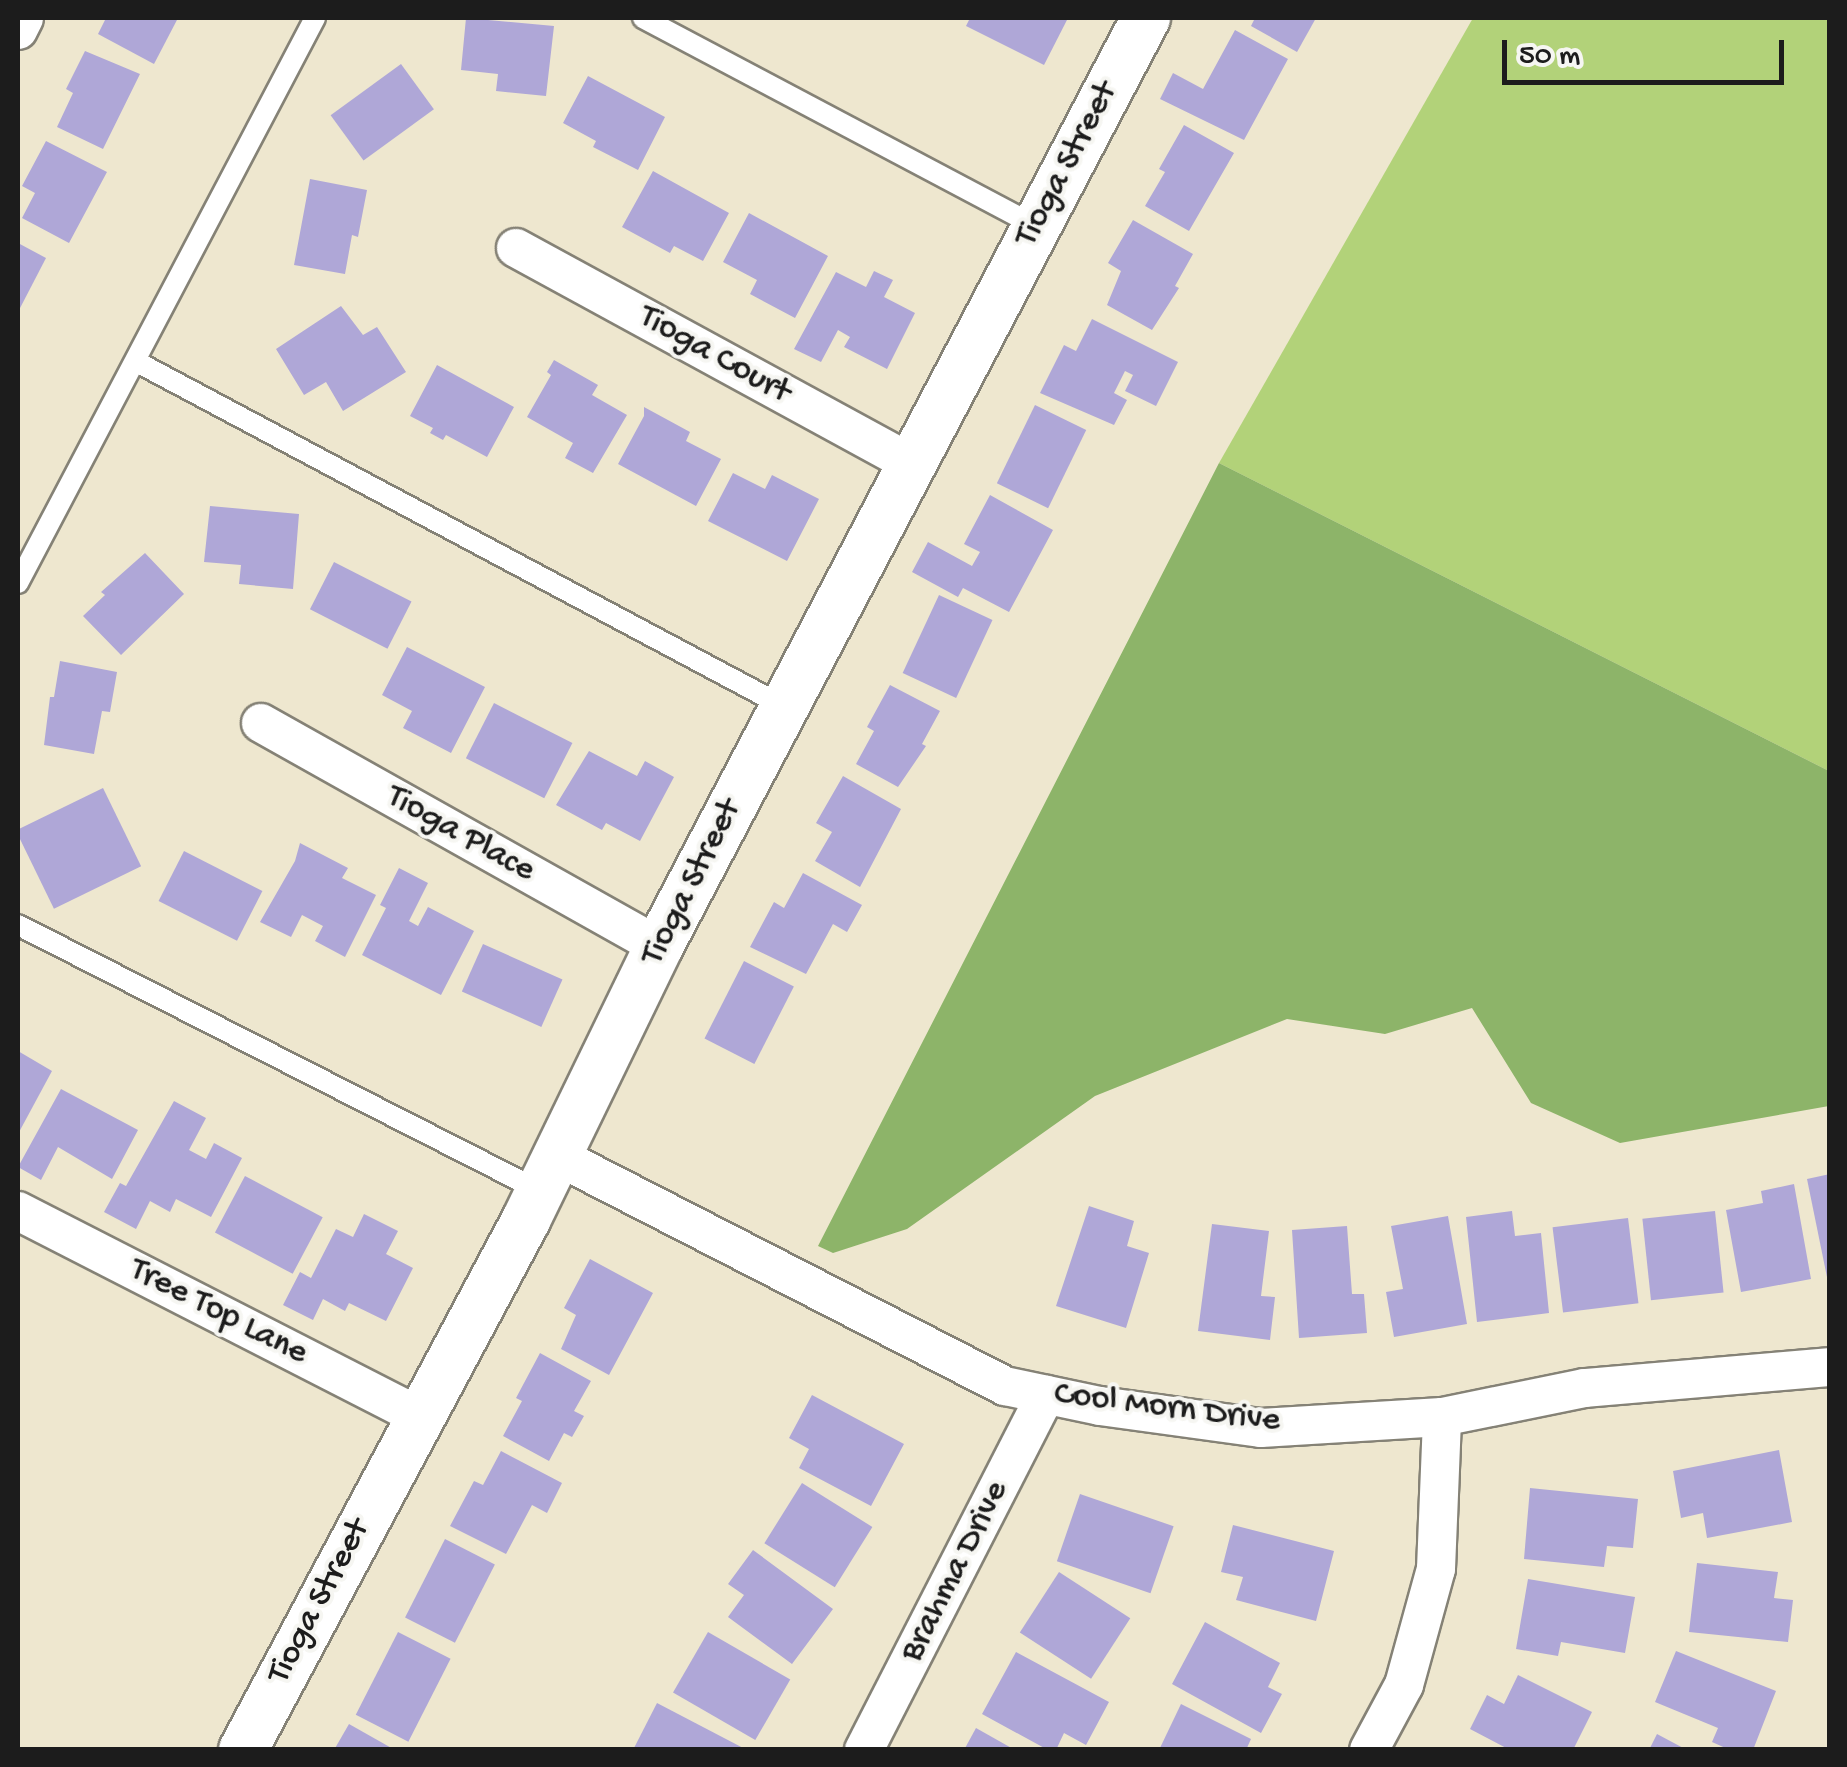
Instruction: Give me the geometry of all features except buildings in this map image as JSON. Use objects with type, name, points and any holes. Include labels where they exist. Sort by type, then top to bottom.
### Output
[{"type":"street","points":[[18,30],[24,18]]},
{"type":"street","name":"Tioga Street","points":[[243,1750],[549,1173],[659,946],[1146,18]]},
{"type":"street","name":"Tioga Court","points":[[516,248],[911,463]]},
{"type":"street","name":"Tioga Place","points":[[261,723],[659,946]]},
{"type":"street","name":"Cool Morn Drive","points":[[549,1173],[1005,1386],[1262,1428],[1442,1417],[1585,1388],[1830,1366]]},
{"type":"street","name":"Tree Top Lane","points":[[18,1211],[418,1416]]},
{"type":"street","name":"Brahma Drive","points":[[864,1750],[1046,1395]]},
{"type":"street","points":[[1369,1750],[1404,1685],[1436,1568],[1442,1417]]},
{"type":"lane","points":[[18,583],[138,362],[315,18]]},
{"type":"lane","points":[[643,18],[1036,226]]},
{"type":"lane","points":[[138,362],[784,707]]},
{"type":"lane","points":[[18,925],[549,1173]]},
{"type":"green space","points":[[1473,18],[1829,18],[1829,771],[1219,463]]},
{"type":"green space","points":[[1219,463],[1829,771],[1829,1106],[1620,1143],[1531,1103],[1472,1008],[1385,1034],[1287,1019],[1095,1096],[907,1229],[833,1253],[818,1246]]}]
